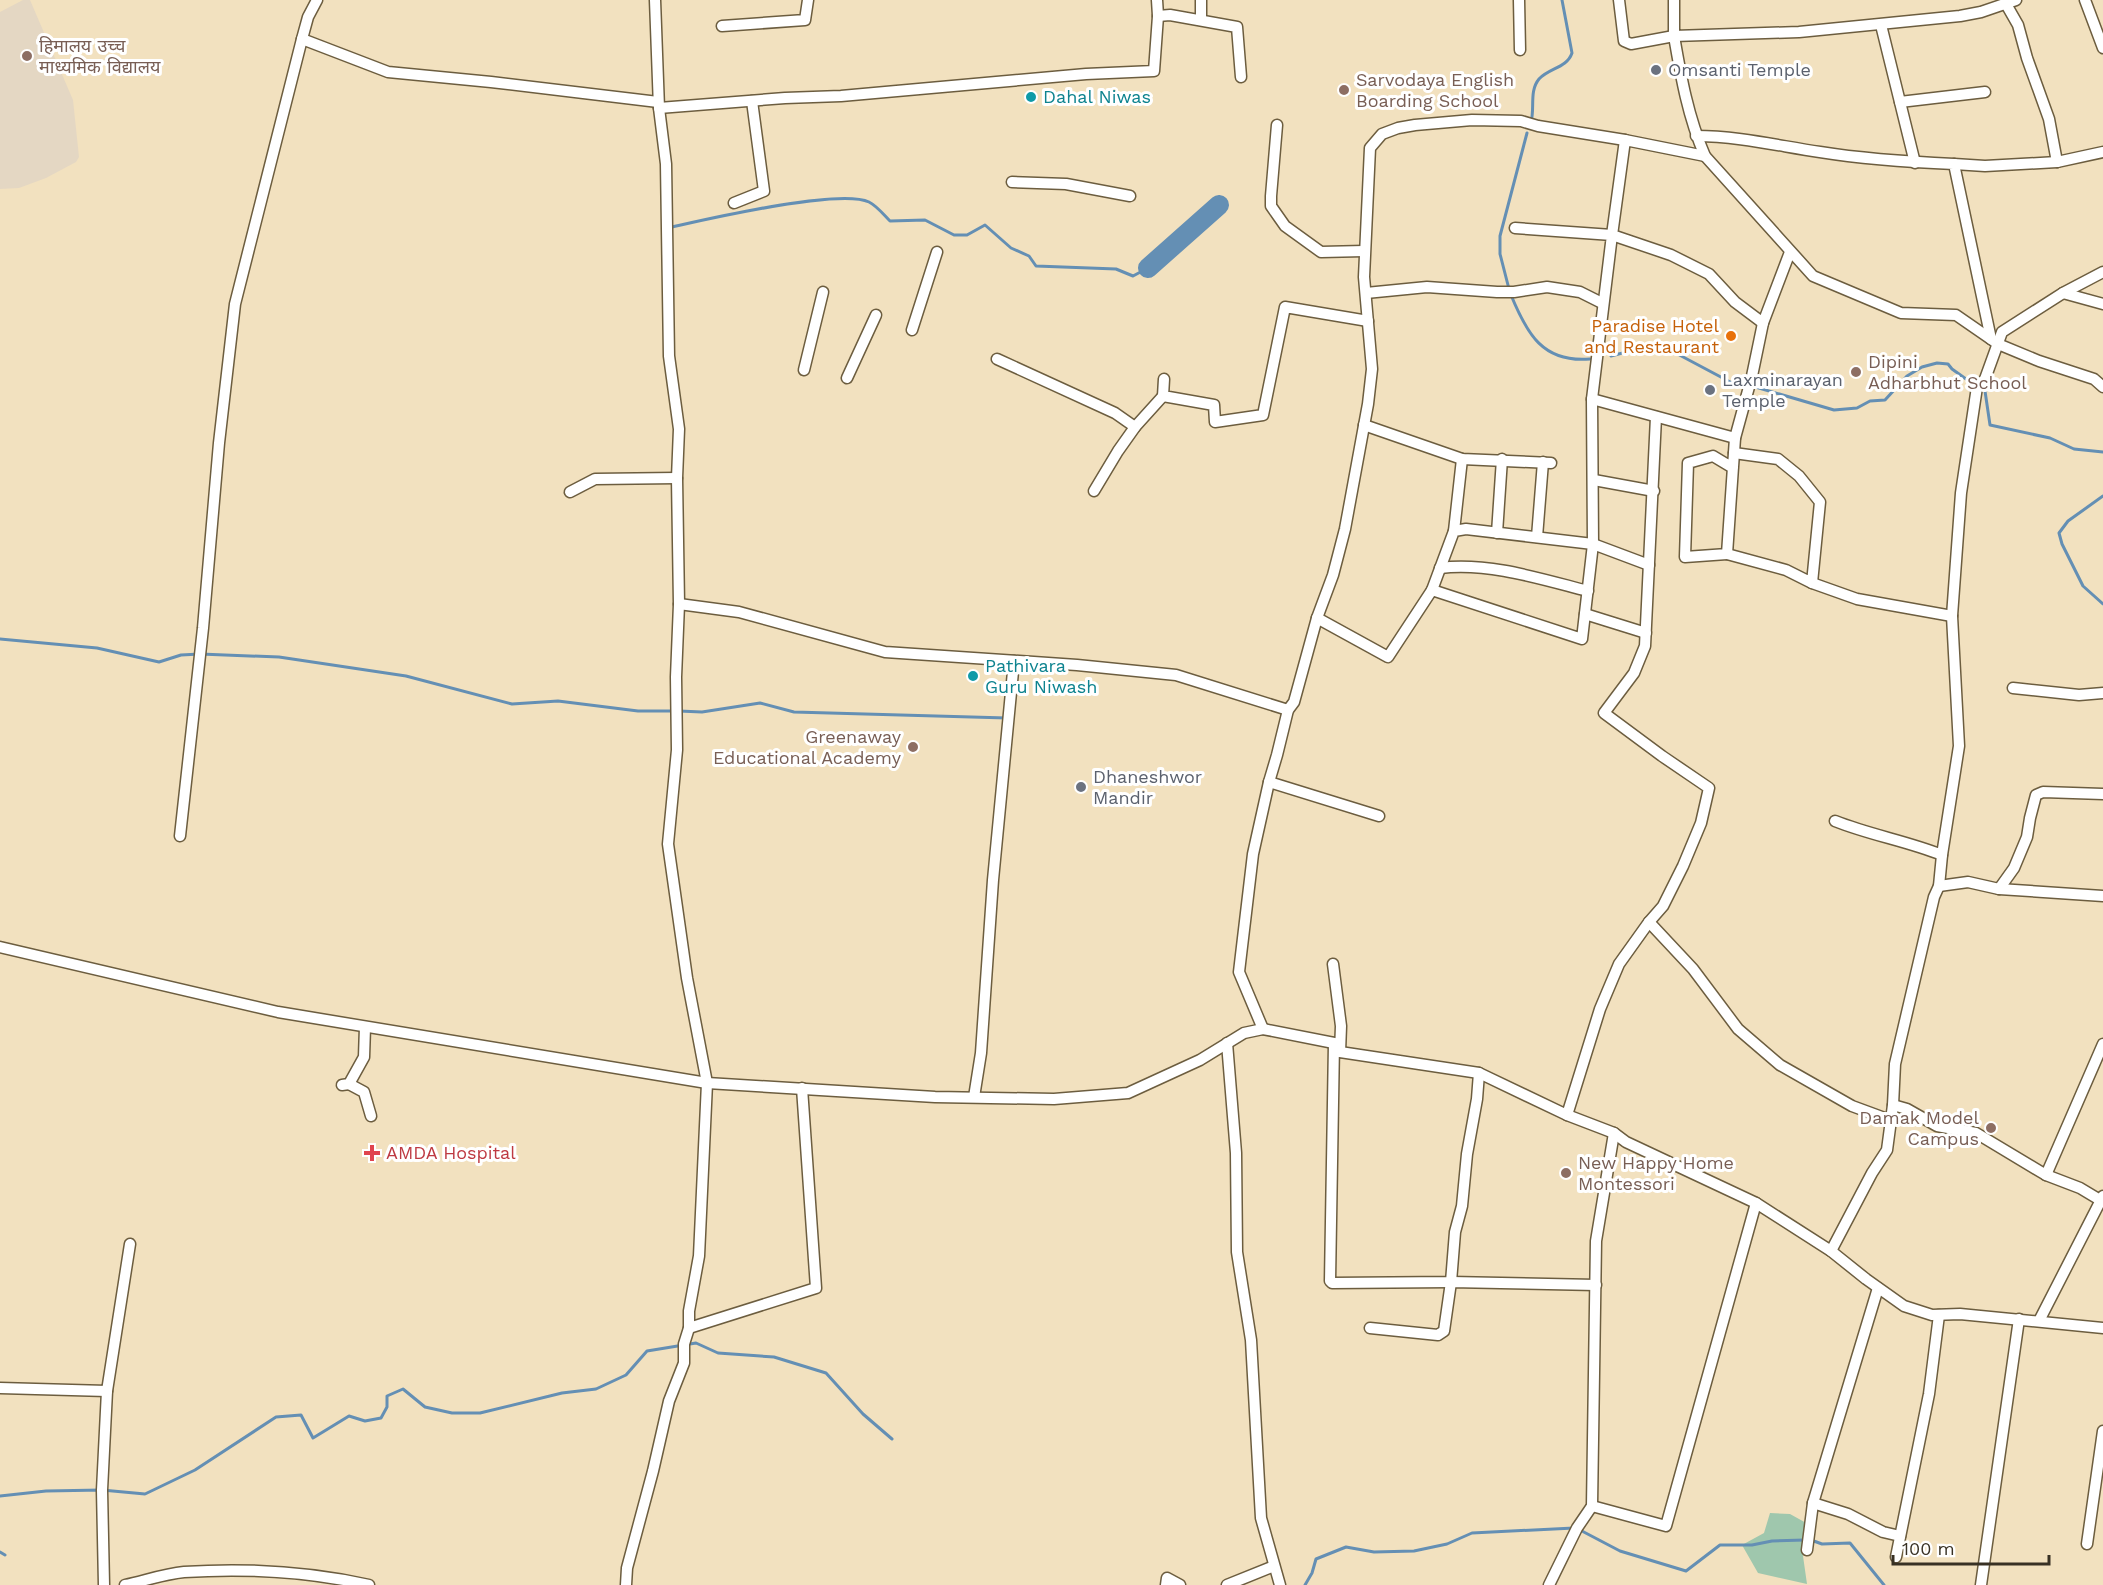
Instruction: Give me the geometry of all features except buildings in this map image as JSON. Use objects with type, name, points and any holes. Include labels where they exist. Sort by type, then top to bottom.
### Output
[{"type":"street","points":[[180,836],[203,628],[219,443],[236,304],[302,39],[308,17],[317,0]]},
{"type":"street","points":[[626,1585],[627,1568],[669,1401],[684,1363],[684,1344],[689,1328],[689,1311],[699,1256],[707,1083],[687,978],[668,844],[677,750],[676,677],[680,604],[677,478],[679,429],[669,356],[666,164],[659,105],[656,0]]},
{"type":"street","points":[[722,26],[805,20],[808,0]]},
{"type":"street","points":[[302,39],[388,72],[491,82],[659,105],[752,101],[841,96],[1078,74],[1154,71],[1158,16],[1156,0]]},
{"type":"street","points":[[1201,0],[1201,20]]},
{"type":"street","points":[[1519,0],[1520,50]]},
{"type":"street","points":[[1618,0],[1624,41],[1631,45],[1674,36],[1799,32],[1881,25],[1960,16],[2011,2],[2026,58],[2049,119],[2057,162]]},
{"type":"street","points":[[1674,0],[1674,36],[1682,87],[1696,136],[1705,156],[1813,276],[1901,313],[1956,315],[1995,341],[2039,361],[2094,379],[2103,387]]},
{"type":"street","points":[[2085,0],[2103,48]]},
{"type":"street","points":[[1158,16],[1170,15],[1237,27],[1241,77]]},
{"type":"street","points":[[1881,25],[1915,163]]},
{"type":"street","points":[[1900,102],[1985,92]]},
{"type":"street","points":[[734,202],[764,191],[752,101]]},
{"type":"street","points":[[1263,1029],[1239,972],[1253,854],[1288,710],[1294,702],[1345,529],[1364,425],[1372,369],[1364,277],[1370,148],[1382,134],[1415,125],[1472,120],[1521,122],[1705,156]]},
{"type":"street","points":[[1277,125],[1271,206],[1278,217],[1298,237],[1321,252],[1364,251]]},
{"type":"street","points":[[1696,136],[1725,136],[1822,153],[1915,163],[1985,166],[2057,162],[2103,152]]},
{"type":"street","points":[[1432,590],[1582,639],[1593,544],[1592,399],[1602,303],[1625,140]]},
{"type":"street","points":[[1954,164],[1995,341]]},
{"type":"street","points":[[1011,182],[1066,184],[1130,196]]},
{"type":"street","points":[[1515,228],[1612,235],[1671,255],[1709,274],[1735,302],[1763,323]]},
{"type":"street","points":[[912,330],[937,252]]},
{"type":"street","points":[[1727,554],[1734,438],[1752,376],[1763,323],[1790,252]]},
{"type":"street","points":[[1831,1251],[1872,1173],[1887,1150],[1893,1105],[1895,1064],[1934,897],[1939,886],[1959,746],[1952,616],[1961,493],[1977,387],[1985,379],[1995,341],[2002,332],[2063,293],[2103,272]]},
{"type":"street","points":[[1366,293],[1427,287],[1497,292],[1547,287],[1580,292],[1602,303]]},
{"type":"street","points":[[804,370],[823,292]]},
{"type":"street","points":[[2063,293],[2103,304]]},
{"type":"street","points":[[1163,396],[1214,405],[1215,422],[1263,415],[1286,307],[1368,321]]},
{"type":"street","points":[[847,378],[876,315]]},
{"type":"street","points":[[997,359],[1114,413],[1135,427]]},
{"type":"street","points":[[1094,491],[1135,427],[1163,396],[1164,379]]},
{"type":"street","points":[[1592,399],[1734,438]]},
{"type":"street","points":[[1567,1115],[1600,1009],[1615,973],[1649,922],[1664,906],[1701,823],[1710,788],[1604,713],[1634,673],[1645,646],[1656,417]]},
{"type":"street","points":[[1364,425],[1462,459],[1547,462],[1537,537]]},
{"type":"street","points":[[1734,453],[1778,459],[1799,476],[1820,502],[1812,583]]},
{"type":"street","points":[[1733,468],[1713,456],[1688,463],[1684,557],[1727,554],[1786,570],[1812,583],[1857,599],[1952,616]]},
{"type":"street","points":[[1317,618],[1388,657],[1432,590],[1454,531],[1462,459]]},
{"type":"street","points":[[1497,533],[1502,459]]},
{"type":"street","points":[[570,492],[595,479],[677,478]]},
{"type":"street","points":[[1594,480],[1654,491]]},
{"type":"street","points":[[1454,531],[1466,529],[1593,544],[1649,564]]},
{"type":"street","points":[[1440,568],[1461,565],[1539,578],[1588,591]]},
{"type":"street","points":[[680,604],[739,612],[885,652],[1176,675],[1288,710]]},
{"type":"street","points":[[1585,614],[1646,633]]},
{"type":"street","points":[[974,1097],[981,1053],[993,880],[1014,661]]},
{"type":"street","points":[[2013,688],[2079,695],[2103,693]]},
{"type":"street","points":[[1269,782],[1378,816]]},
{"type":"street","points":[[1999,889],[2014,868],[2027,837],[2036,795],[2043,792],[2103,794]]},
{"type":"street","points":[[1835,821],[1856,829],[1914,844],[1942,855]]},
{"type":"street","points":[[1939,886],[1968,882],[1999,889],[2103,896]]},
{"type":"street","points":[[1649,922],[1693,969],[1738,1029],[1780,1065],[1852,1106],[1890,1120]]},
{"type":"street","points":[[0,947],[278,1012],[707,1083],[1054,1099],[1128,1093],[1200,1060],[1245,1033],[1263,1029],[1337,1048],[1479,1073],[1567,1115],[1614,1133],[1626,1142],[1756,1203],[1831,1251],[1904,1306],[1932,1315],[1960,1314],[2103,1328]]},
{"type":"street","points":[[1333,964],[1341,1026],[1337,1048],[1330,1281],[1335,1284],[1451,1282],[1596,1285]]},
{"type":"street","points":[[365,1027],[364,1057],[346,1084],[364,1092],[371,1116]]},
{"type":"street","points":[[1227,1043],[1236,1154],[1237,1252],[1251,1340],[1261,1518],[1280,1585]]},
{"type":"street","points":[[2046,1175],[2103,1044]]},
{"type":"street","points":[[1370,1328],[1438,1335],[1444,1331],[1455,1232],[1462,1206],[1479,1073]]},
{"type":"street","points":[[689,1328],[816,1288],[802,1088]]},
{"type":"street","points":[[1893,1105],[1937,1126],[1976,1133],[2046,1175],[2102,1197],[2039,1321]]},
{"type":"street","points":[[1550,1585],[1577,1528],[1592,1506],[1596,1241],[1614,1133]]},
{"type":"street","points":[[1592,1506],[1666,1526],[1756,1203]]},
{"type":"street","points":[[104,1585],[102,1490],[107,1391],[130,1244]]},
{"type":"street","points":[[1807,1550],[1814,1503],[1878,1288]]},
{"type":"street","points":[[1896,1557],[1929,1394],[1939,1315]]},
{"type":"street","points":[[1981,1585],[2019,1319]]},
{"type":"street","points":[[0,1388],[107,1391]]},
{"type":"street","points":[[2086,1544],[2103,1431]]},
{"type":"street","points":[[1814,1503],[1848,1514],[1883,1532],[1900,1536]]},
{"type":"street","points":[[1227,1585],[1274,1566]]},
{"type":"street","points":[[125,1585],[182,1572],[241,1572],[333,1577],[369,1585]]},
{"type":"street","points":[[1166,1585],[1167,1578],[1180,1585]]},
{"type":"shaded area","name":"हिमालय उच्च माध्यमिक विद्यालय","points":[[23,0],[30,0],[73,100],[79,157],[76,162],[46,178],[19,188],[0,189],[0,12]]},
{"type":"green space","points":[[1770,1513],[1790,1514],[1808,1524],[1802,1549],[1807,1584],[1758,1573],[1742,1545],[1764,1533]]},
{"type":"waterway","points":[[1531,122],[1536,84],[1543,75],[1566,62],[1572,53],[1562,0]]},
{"type":"waterway","points":[[1509,289],[1500,254],[1500,236],[1527,133]]},
{"type":"waterway","points":[[672,227],[773,206],[831,199],[854,199],[869,202],[890,221],[925,220],[954,235],[967,235],[985,225],[1011,248],[1029,256],[1036,266],[1116,269],[1133,276],[1148,268]]},
{"type":"waterway","points":[[1148,268],[1219,205]]},
{"type":"waterway","points":[[1511,295],[1523,322],[1539,343],[1560,356],[1590,359]]},
{"type":"waterway","points":[[1611,356],[1640,349],[1663,348],[1734,384],[1746,384]]},
{"type":"waterway","points":[[1752,386],[1834,410],[1857,408],[1870,401],[1885,400],[1907,376],[1922,367],[1937,363],[1948,364],[1973,384]]},
{"type":"waterway","points":[[1985,391],[1990,425],[2050,438],[2074,449],[2103,452]]},
{"type":"waterway","points":[[2103,496],[2068,521],[2059,533],[2062,544],[2083,586],[2103,604]]},
{"type":"waterway","points":[[0,639],[97,648],[159,662],[181,655],[200,654],[279,657],[406,676],[512,704],[558,701],[638,711],[673,711]]},
{"type":"waterway","points":[[679,711],[702,712],[760,703],[794,712],[1007,718]]},
{"type":"waterway","points":[[0,1496],[46,1491],[102,1490],[145,1494],[195,1470],[276,1417],[301,1415],[313,1438],[349,1416],[365,1421],[381,1418],[387,1407],[387,1396],[403,1389],[425,1407],[452,1413],[480,1413],[562,1393],[596,1389],[626,1375],[647,1351],[696,1343],[718,1353],[774,1357],[826,1373],[863,1414],[892,1439]]},
{"type":"waterway","points":[[1305,1585],[1316,1559],[1346,1547],[1374,1552],[1414,1551],[1447,1544],[1472,1533],[1574,1528]]},
{"type":"waterway","points":[[1580,1530],[1620,1551],[1686,1571],[1720,1545],[1752,1545],[1772,1541],[1805,1540]]},
{"type":"waterway","points":[[1811,1540],[1822,1544],[1850,1543],[1884,1585]]},
{"type":"waterway","points":[[0,1552],[5,1555]]},
{"type":"place","name":"हिमालय उच्च माध्यमिक विद्यालय","points":[[27,56]]},
{"type":"place","name":"Omsanti Temple","points":[[1656,70]]},
{"type":"place","name":"Sarvodaya English Boarding School","points":[[1344,90]]},
{"type":"place","name":"Dahal Niwas","points":[[1031,97]]},
{"type":"place","name":"Paradise Hotel and Restaurant","points":[[1731,336]]},
{"type":"place","name":"Dipini Adharbhut School","points":[[1856,372]]},
{"type":"place","name":"Laxminarayan Temple","points":[[1710,390]]},
{"type":"place","name":"Pathivara Guru Niwash","points":[[973,676]]},
{"type":"place","name":"Greenaway Educational Academy","points":[[913,747]]},
{"type":"place","name":"Dhaneshwor Mandir","points":[[1081,787]]},
{"type":"place","name":"Damak Model Campus","points":[[1991,1128]]},
{"type":"place","name":"AMDA Hospital","points":[[372,1153]]},
{"type":"place","name":"New Happy Home Montessori","points":[[1566,1173]]}]
